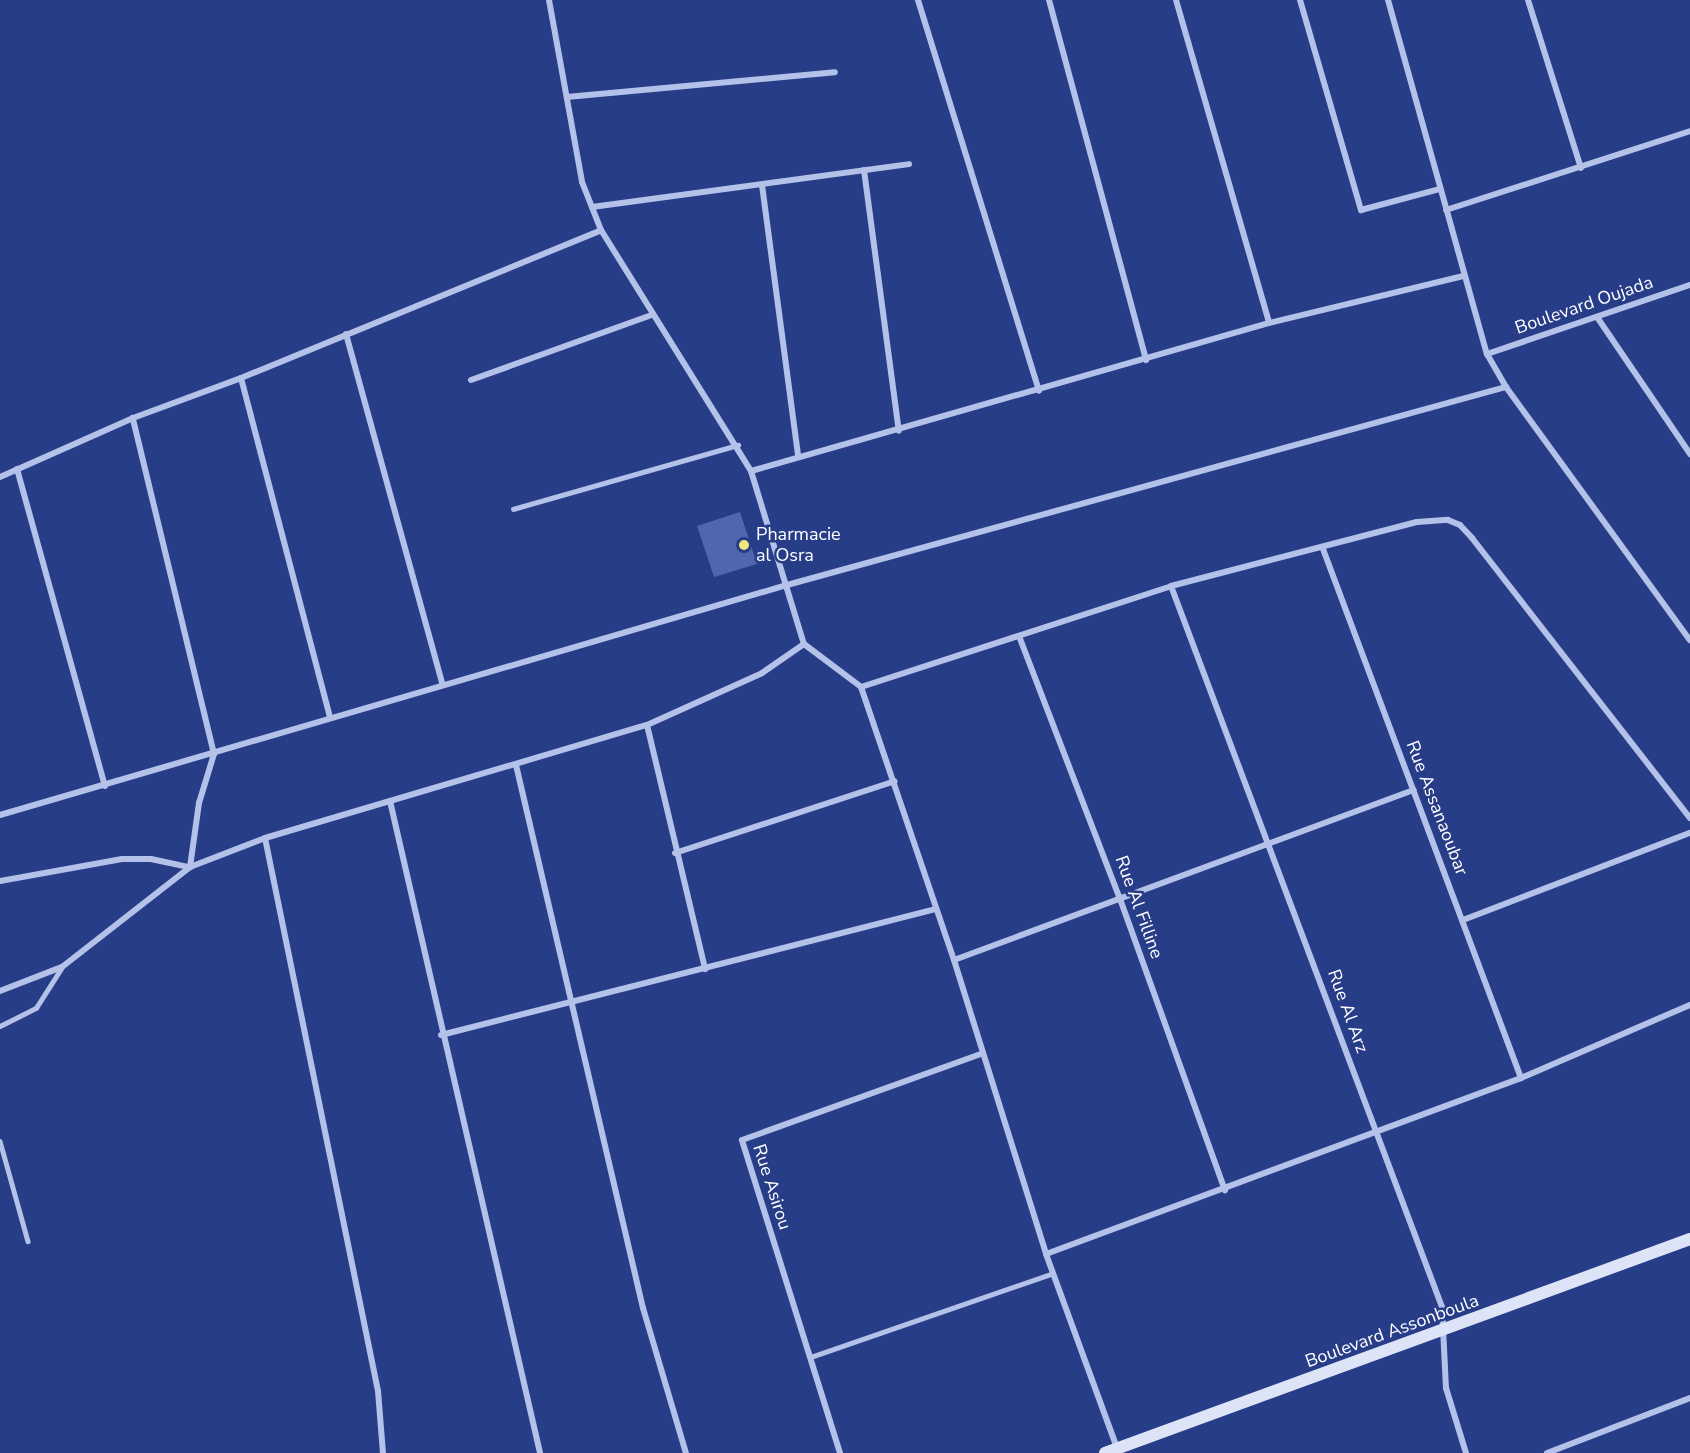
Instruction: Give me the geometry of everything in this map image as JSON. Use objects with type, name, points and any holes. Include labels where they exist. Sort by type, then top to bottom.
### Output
[{"type":"street","points":[[549,0],[582,182],[601,230],[652,315],[738,445],[752,471],[804,644],[861,687],[896,781],[1111,1451]]},
{"type":"street","points":[[918,0],[1039,391]]},
{"type":"street","points":[[1049,0],[1146,360]]},
{"type":"street","points":[[1176,0],[1269,323]]},
{"type":"street","points":[[1300,0],[1361,210],[1440,189]]},
{"type":"street","points":[[1388,0],[1487,354],[1506,387],[1690,640]]},
{"type":"street","points":[[1528,0],[1581,168]]},
{"type":"street","points":[[567,97],[835,72]]},
{"type":"street","points":[[1446,210],[1690,131]]},
{"type":"street","points":[[592,207],[909,164]]},
{"type":"street","points":[[864,170],[899,431]]},
{"type":"street","points":[[762,185],[798,456]]},
{"type":"street","points":[[0,477],[133,418],[241,378],[601,230]]},
{"type":"street","points":[[752,471],[798,456],[899,431],[1039,391],[1269,323],[1464,276]]},
{"type":"street","name":"Boulevard Oujada","points":[[1487,354],[1690,285]]},
{"type":"street","points":[[471,380],[652,315]]},
{"type":"street","points":[[1597,316],[1690,454]]},
{"type":"street","points":[[346,334],[442,683]]},
{"type":"street","points":[[241,378],[330,717]]},
{"type":"street","points":[[0,815],[214,754],[442,683],[787,585],[1506,387]]},
{"type":"street","points":[[133,418],[214,754],[199,803],[190,867]]},
{"type":"street","points":[[17,470],[105,786]]},
{"type":"street","points":[[861,687],[1171,586],[1434,519],[1460,525],[1690,818]]},
{"type":"street","name":"Rue Assanaoubar","points":[[1323,549],[1521,1078]]},
{"type":"street","name":"Rue Al Arz","points":[[1171,586],[1442,1307],[1446,1388],[1466,1453]]},
{"type":"street","name":"Rue Al Filline","points":[[1019,636],[1119,896],[1225,1190]]},
{"type":"street","points":[[0,991],[62,967],[190,867],[265,838],[516,765],[647,724],[762,673],[804,644]]},
{"type":"street","points":[[647,724],[675,853],[705,969]]},
{"type":"street","points":[[516,765],[643,1308],[686,1453]]},
{"type":"street","points":[[675,853],[896,781]]},
{"type":"street","points":[[954,960],[1119,896],[1414,790]]},
{"type":"street","points":[[390,801],[441,1035],[540,1453]]},
{"type":"street","points":[[1463,920],[1690,833]]},
{"type":"street","points":[[265,838],[378,1391],[383,1453]]},
{"type":"street","points":[[0,881],[122,859],[151,859],[190,867]]},
{"type":"street","points":[[441,1035],[936,909]]},
{"type":"street","points":[[1046,1254],[1225,1190],[1521,1078],[1690,1005]]},
{"type":"street","name":"Rue Asirou","points":[[840,1453],[742,1140],[983,1053]]},
{"type":"street","name":"Boulevard Assonboula","points":[[1111,1451],[1442,1332],[1690,1239]]},
{"type":"street","points":[[1547,1453],[1690,1398]]},
{"type":"lane","points":[[513,509],[738,445]]},
{"type":"lane","points":[[0,1026],[36,1008],[62,967]]},
{"type":"lane","points":[[0,1141],[28,1241]]},
{"type":"lane","points":[[811,1358],[1053,1273]]},
{"type":"building","points":[[740,512],[757,564],[714,577],[697,526]]},
{"type":"place","name":"Pharmacie al Osra","points":[[744,545]]}]
